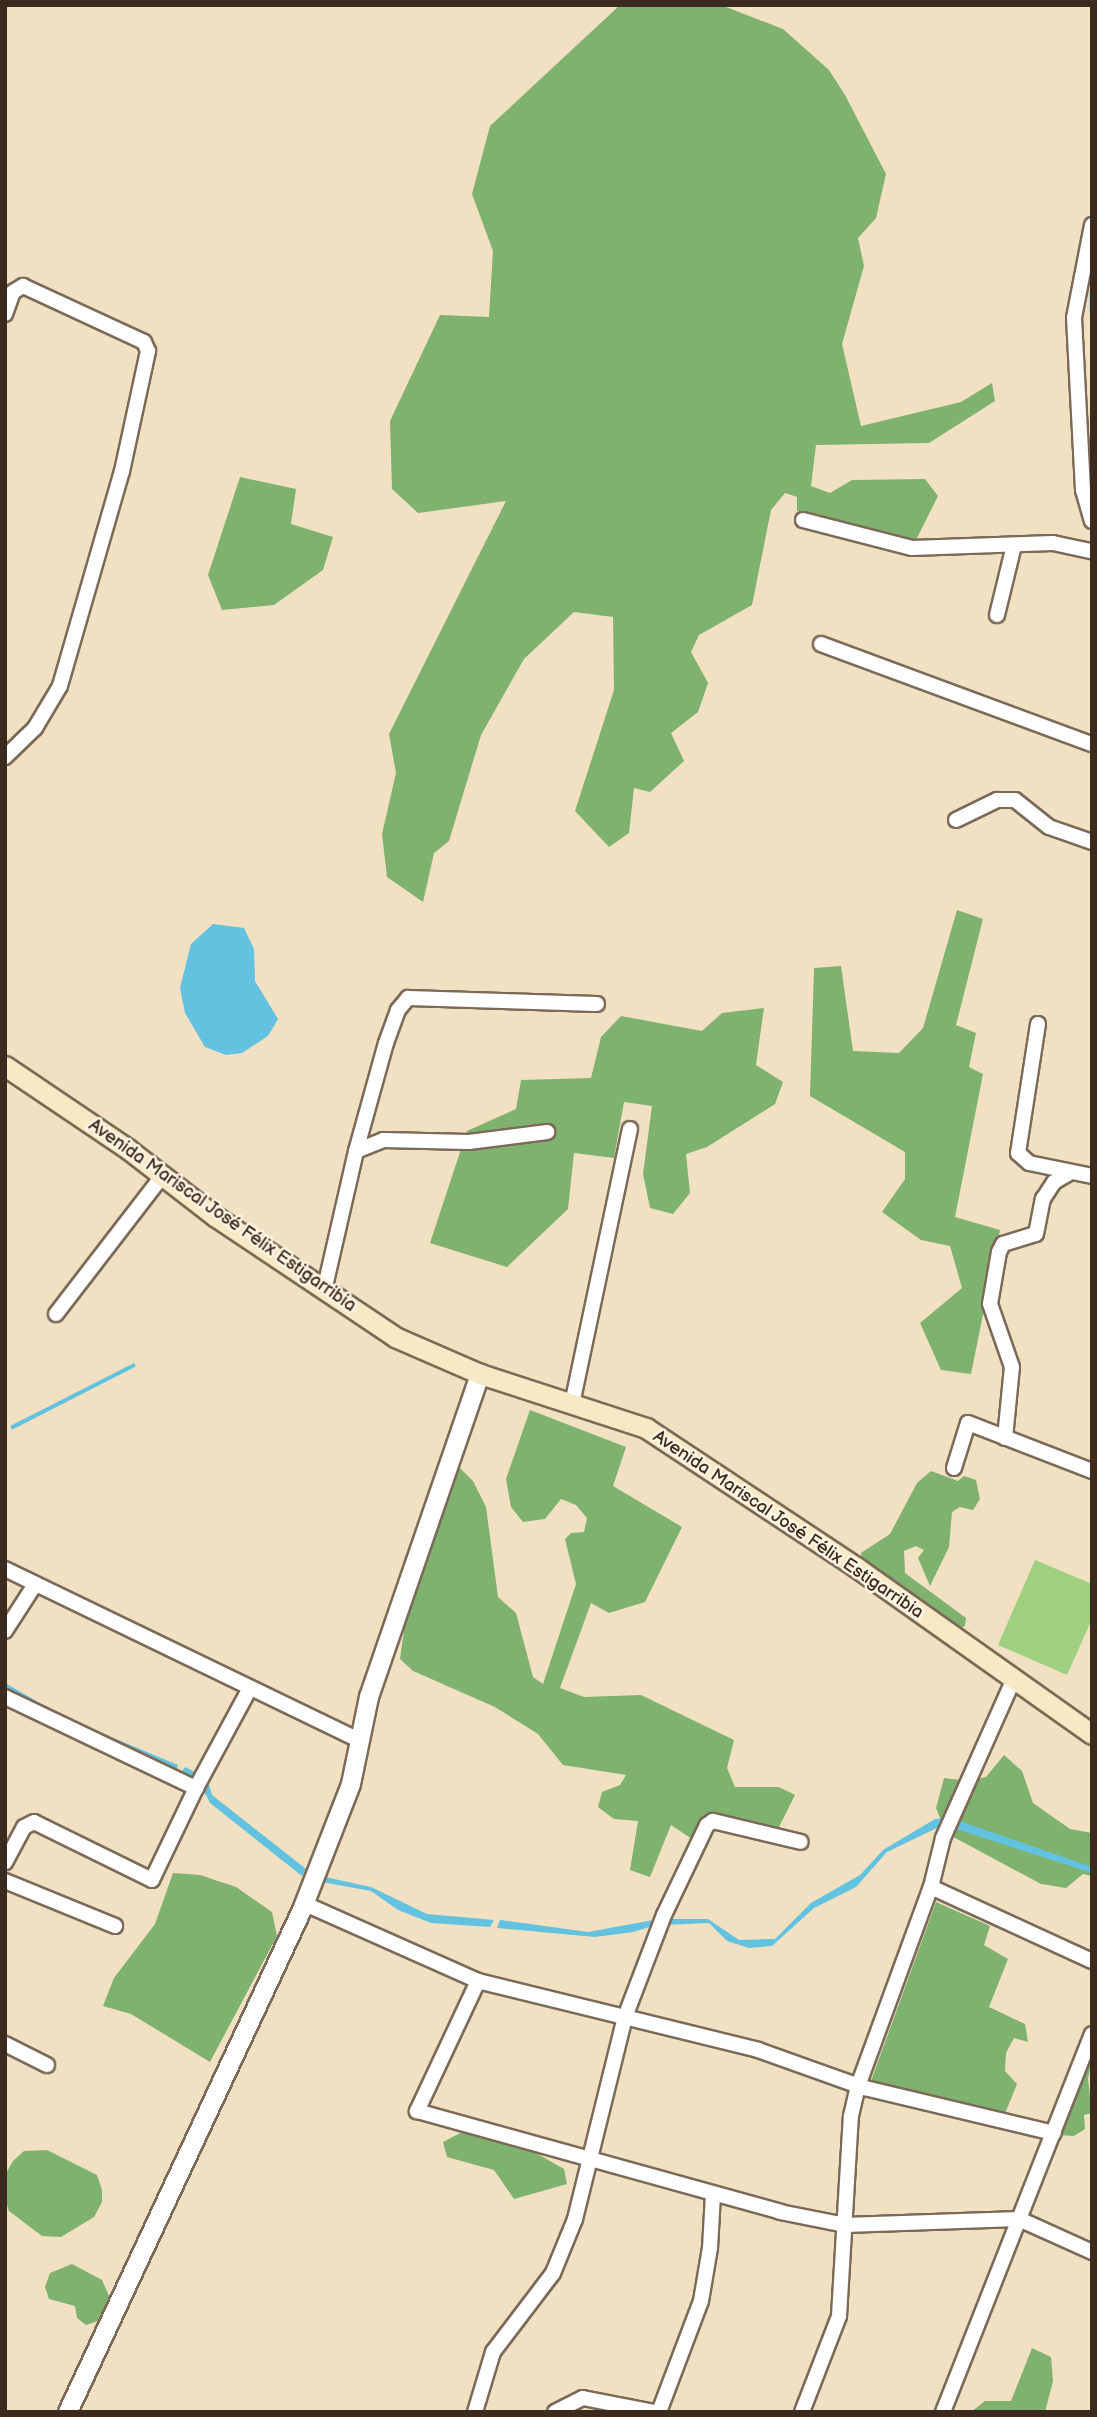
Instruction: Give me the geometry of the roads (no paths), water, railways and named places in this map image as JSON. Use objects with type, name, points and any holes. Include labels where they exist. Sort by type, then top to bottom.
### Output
[{"type":"main road","name":"Avenida Mariscal José Félix Estigarribia","points":[[5,1066],[163,1175],[324,1292],[395,1336],[480,1374],[646,1428],[856,1567],[1013,1681],[1092,1734]]},
{"type":"street","points":[[1092,225],[1074,318],[1083,490],[1092,521]]},
{"type":"street","points":[[5,313],[13,292],[23,286],[145,342],[148,351],[122,471],[60,686],[35,727],[5,757]]},
{"type":"street","points":[[803,520],[912,548],[1053,543],[1092,551]]},
{"type":"street","points":[[997,615],[1014,545]]},
{"type":"street","points":[[821,644],[1092,744]]},
{"type":"street","points":[[956,820],[997,800],[1015,800],[1049,827],[1092,842]]},
{"type":"street","points":[[324,1292],[356,1151],[386,1043],[398,1010],[408,998],[597,1004]]},
{"type":"street","points":[[1038,1024],[1018,1153],[1029,1163],[1092,1176]]},
{"type":"street","points":[[572,1404],[630,1129]]},
{"type":"street","points":[[356,1151],[383,1140],[469,1142],[547,1132]]},
{"type":"street","points":[[1005,1438],[1012,1367],[990,1304],[999,1252],[1003,1244],[1035,1234],[1043,1199],[1054,1182],[1071,1172]]},
{"type":"street","points":[[56,1314],[163,1175]]},
{"type":"street","points":[[72,2410],[321,1863],[351,1784],[369,1697],[480,1374]]},
{"type":"street","points":[[954,1468],[968,1423],[1092,1471]]},
{"type":"street","points":[[5,1569],[34,1586],[171,1647],[249,1690],[360,1741]]},
{"type":"street","points":[[5,1631],[34,1586]]},
{"type":"street","points":[[802,2412],[839,2316],[850,2116],[858,2086],[931,1887],[943,1838],[1013,1681]]},
{"type":"street","points":[[5,1863],[24,1827],[34,1822],[152,1880],[200,1780],[249,1690]]},
{"type":"street","points":[[5,1697],[200,1780]]},
{"type":"street","points":[[475,2412],[493,2352],[552,2273],[575,2219],[587,2157],[625,2017],[664,1915],[710,1823],[801,1842]]},
{"type":"street","points":[[5,1881],[115,1926]]},
{"type":"street","points":[[931,1887],[1092,1961]]},
{"type":"street","points":[[304,1904],[478,1981],[758,2050],[858,2086],[1054,2133]]},
{"type":"street","points":[[478,1981],[417,2111],[713,2194],[845,2225],[1019,2219],[1092,2252]]},
{"type":"street","points":[[943,2412],[1092,2034]]},
{"type":"street","points":[[5,2044],[47,2065]]},
{"type":"street","points":[[659,2412],[701,2301],[710,2248],[713,2194]]},
{"type":"street","points":[[555,2412],[583,2398],[654,2412]]},
{"type":"water","points":[[213,924],[244,928],[254,949],[255,981],[278,1019],[268,1036],[242,1053],[226,1055],[205,1047],[185,1013],[180,988],[191,944]]},
{"type":"water","points":[[134,1363],[136,1367],[12,1430],[10,1426]]},
{"type":"water","points":[[5,1683],[66,1718],[178,1765],[176,1771],[22,1699],[5,1688]]},
{"type":"water","points":[[185,1767],[207,1778],[212,1795],[306,1869],[302,1876],[210,1803],[198,1779],[181,1773]]},
{"type":"water","points":[[944,1818],[941,1826],[887,1852],[856,1887],[814,1908],[772,1946],[749,1948],[727,1941],[709,1923],[665,1925],[668,1919],[708,1919],[739,1940],[775,1939],[811,1903],[860,1875],[883,1850],[935,1819]]},
{"type":"water","points":[[960,1821],[1092,1867],[1092,1873],[956,1829]]},
{"type":"water","points":[[325,1877],[371,1887],[427,1914],[494,1920],[490,1927],[431,1923],[398,1910],[371,1891],[322,1882]]},
{"type":"water","points":[[659,1919],[656,1925],[633,1932],[595,1937],[497,1928],[500,1920],[588,1932]]},
{"type":"waterway","points":[[1092,292],[1092,312]]}]
